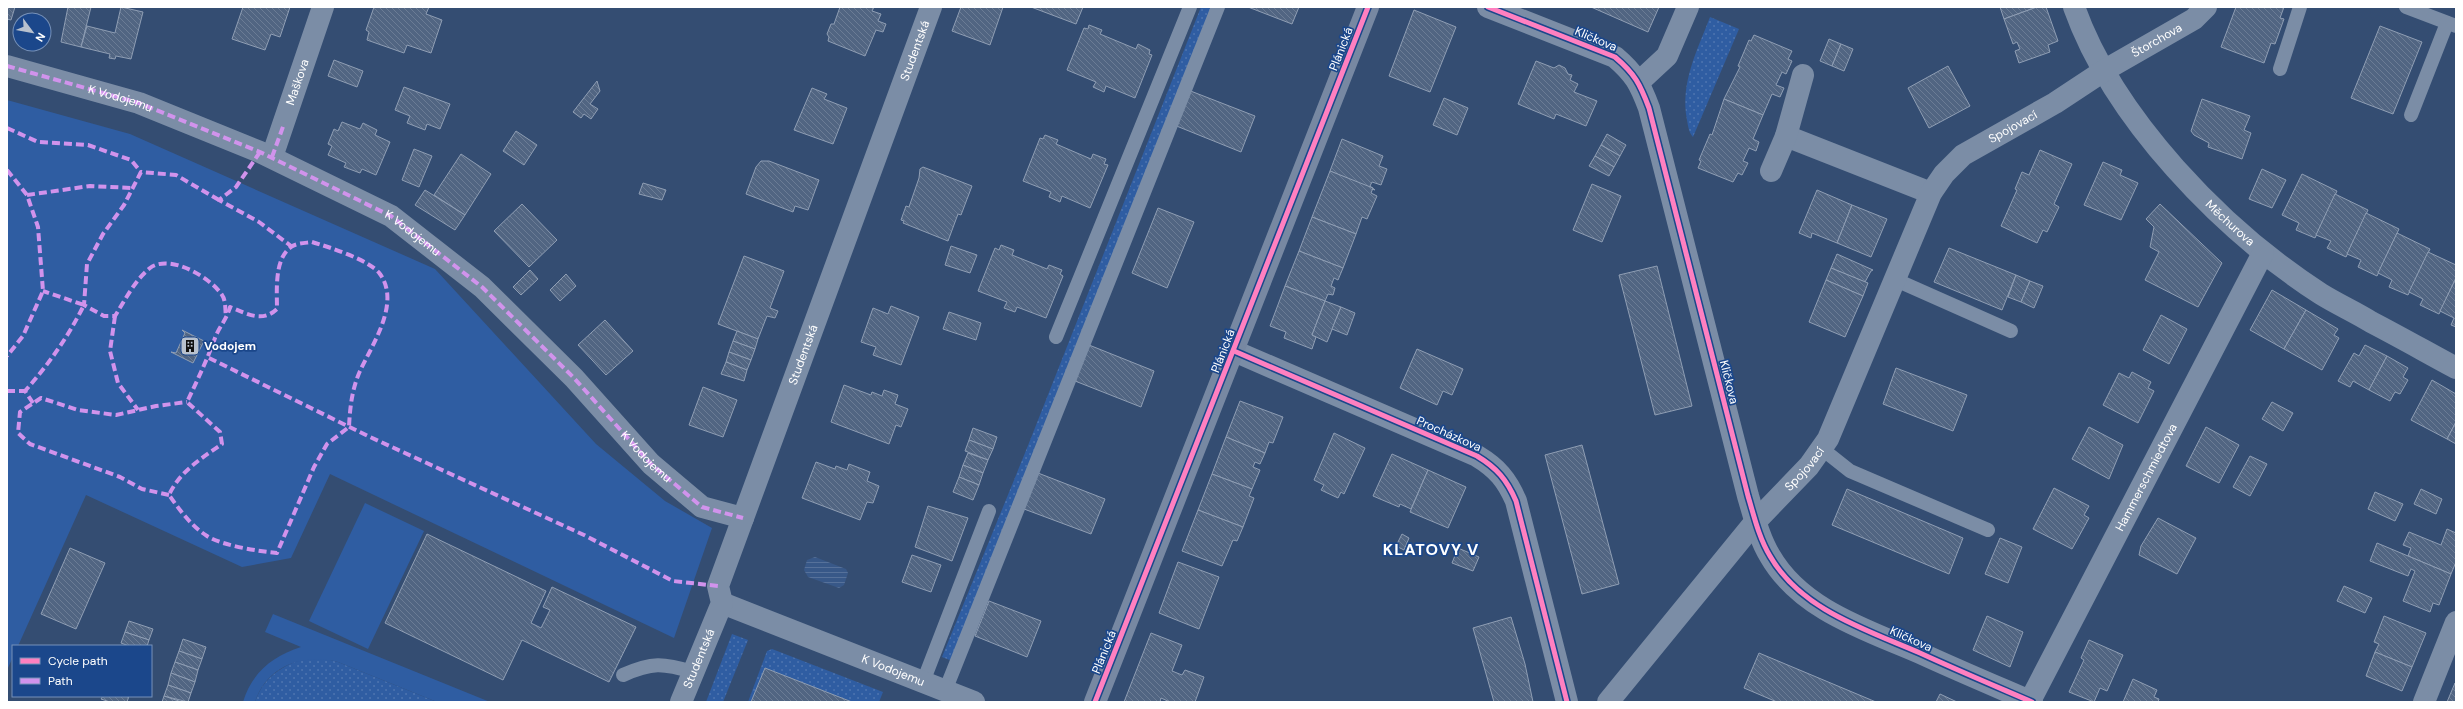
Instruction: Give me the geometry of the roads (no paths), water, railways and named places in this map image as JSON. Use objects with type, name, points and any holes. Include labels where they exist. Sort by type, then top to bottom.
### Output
[{"type":"main road","name":"Plánická","points":[[1095,702],[1368,7]]},
{"type":"street","name":"Maškova","points":[[272,157],[323,7]]},
{"type":"street","name":"Studentská","points":[[681,702],[722,603],[718,586],[931,7]]},
{"type":"street","name":"Kličkova","points":[[1488,7],[1615,57],[1630,70],[1639,82],[1649,108],[1755,522],[1770,556],[1791,583],[1820,607],[1854,625],[2031,702]]},
{"type":"street","points":[[1639,82],[1667,56],[1688,7]]},
{"type":"street","name":"Měchurova","points":[[2074,7],[2079,22],[2105,70],[2129,109],[2175,167],[2215,210],[2263,253],[2321,294],[2456,368]]},
{"type":"street","name":"Štorchova","points":[[2105,70],[2194,19],[2206,7]]},
{"type":"street","name":"K Vodojemu","points":[[7,66],[139,103],[272,157],[392,216],[482,287],[574,378],[651,464],[702,507],[744,518]]},
{"type":"street","name":"Spojovací","points":[[1608,702],[1755,522],[1809,466],[1828,439],[1896,280],[1931,193],[1944,174],[1963,156],[2055,103],[2105,70]]},
{"type":"street","points":[[1771,171],[1786,136],[1803,75]]},
{"type":"street","points":[[1786,136],[1931,193]]},
{"type":"street","name":"Hammerschmiedtova","points":[[2031,702],[2263,253]]},
{"type":"street","name":"Procházkova","points":[[1234,350],[1477,456],[1494,466],[1502,474],[1516,502],[1567,702]]},
{"type":"street","name":"K Vodojemu","points":[[722,603],[974,702]]},
{"type":"street","points":[[2424,702],[2456,622]]},
{"type":"lane","points":[[1056,337],[1190,7]]},
{"type":"lane","points":[[945,690],[1218,7]]},
{"type":"lane","points":[[2280,69],[2300,7]]},
{"type":"lane","points":[[2406,7],[2452,25],[2411,115]]},
{"type":"lane","points":[[1896,280],[2011,331]]},
{"type":"lane","points":[[1821,448],[1850,470],[1988,530]]},
{"type":"lane","points":[[923,682],[989,511]]},
{"type":"lane","points":[[623,675],[643,666],[662,664],[693,672]]},
{"type":"place","name":"Vodojem","points":[[190,346]]},
{"type":"district","name":"KLATOVY V","points":[[1431,549]]}]
